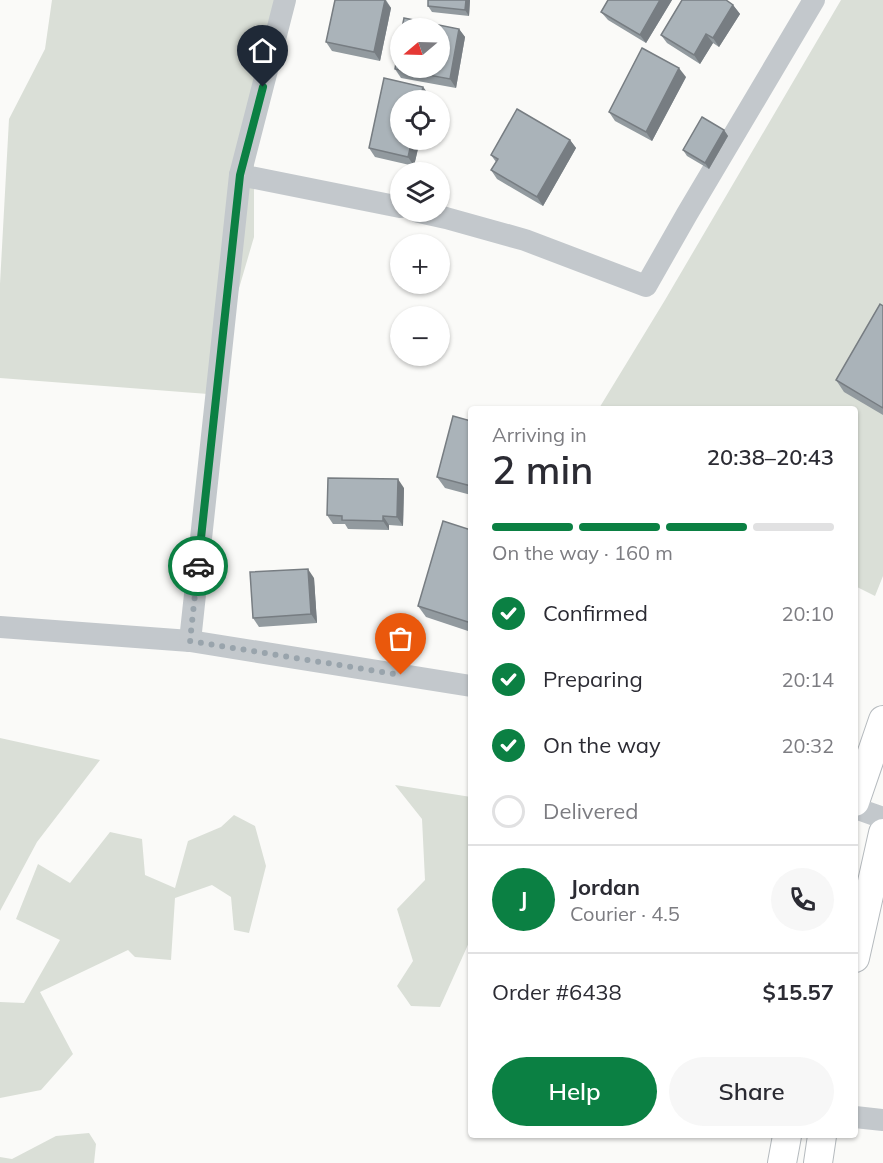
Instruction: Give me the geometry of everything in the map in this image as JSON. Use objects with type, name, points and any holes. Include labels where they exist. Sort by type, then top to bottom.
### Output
[{"type":"main road","points":[[858,792],[883,720]]},
{"type":"main road","points":[[858,945],[883,833]]},
{"type":"main road","points":[[782,1163],[787,1138]]},
{"type":"main road","points":[[818,1163],[822,1138]]},
{"type":"street","points":[[190,641],[240,175],[285,0]]},
{"type":"street","points":[[450,220],[525,240],[646,286],[814,0]]},
{"type":"street","points":[[240,175],[390,205]]},
{"type":"street","points":[[0,627],[190,641],[468,686]]},
{"type":"street","points":[[858,809],[883,818]]},
{"type":"street","points":[[858,1117],[883,1120]]},
{"type":"shaded area","points":[[52,0],[291,0],[254,151],[254,237],[208,394],[0,378],[0,284],[9,119],[45,49]]},
{"type":"shaded area","points":[[841,0],[883,0],[883,576],[875,596],[858,588],[858,406],[600,406]]},
{"type":"shaded area","points":[[0,738],[100,760],[37,842],[0,911]]},
{"type":"shaded area","points":[[395,785],[468,797],[468,945],[440,1007],[411,1006],[397,986],[413,961],[397,909],[425,880],[422,819]]},
{"type":"shaded area","points":[[234,815],[255,826],[266,866],[249,933],[234,930],[231,897],[212,885],[175,898],[171,960],[135,957],[128,950],[40,992],[73,1054],[41,1090],[0,1098],[0,1002],[24,1003],[60,940],[16,919],[38,864],[70,883],[110,832],[142,839],[145,875],[175,888],[188,841],[221,827]]},
{"type":"shaded area","points":[[89,1133],[96,1144],[94,1163],[0,1163],[0,1157],[12,1159],[56,1136]]},
{"type":"building","points":[[335,0],[385,0],[374,52],[326,42]]},
{"type":"building","points":[[428,0],[466,0],[465,10],[428,6]]},
{"type":"building","points":[[608,0],[660,0],[640,35],[601,12]]},
{"type":"building","points":[[682,0],[726,0],[733,5],[713,38],[706,34],[694,55],[661,35]]},
{"type":"building","points":[[450,27],[459,29],[450,79],[444,78],[450,78]]},
{"type":"building","points":[[642,48],[679,68],[646,132],[609,112]]},
{"type":"building","points":[[384,78],[423,87],[422,90],[390,90],[390,150],[410,150],[408,157],[369,148]]},
{"type":"building","points":[[517,109],[570,140],[537,197],[491,170],[498,159],[491,155]]},
{"type":"building","points":[[702,117],[724,130],[705,163],[683,150]]},
{"type":"building","points":[[880,304],[883,306],[883,408],[836,380]]},
{"type":"building","points":[[453,416],[468,420],[468,485],[437,477]]},
{"type":"building","points":[[328,478],[398,479],[397,517],[383,516],[383,521],[342,520],[342,516],[327,515]]},
{"type":"building","points":[[443,521],[468,529],[468,622],[418,606]]},
{"type":"building","points":[[308,569],[311,614],[253,618],[250,572]]},
{"type":"way so far","points":[[198,566],[190,641],[401,675]]},
{"type":"route","points":[[198,566],[240,175],[263,87]]}]
